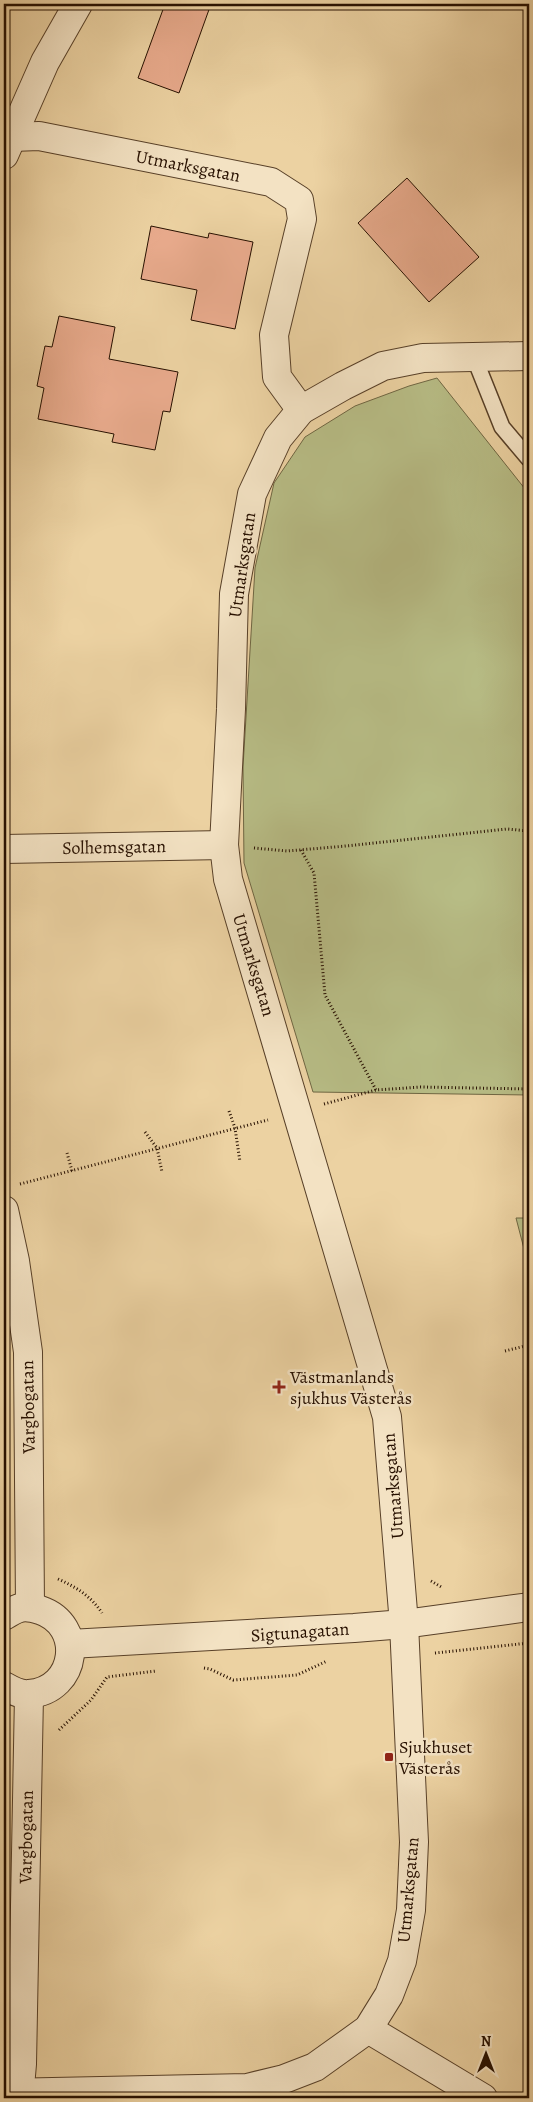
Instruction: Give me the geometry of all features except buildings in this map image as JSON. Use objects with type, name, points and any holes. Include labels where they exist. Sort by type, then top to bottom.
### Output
[{"type":"street","points":[[7,143],[44,62],[78,4]]},
{"type":"street","name":"Utmarksgatan","points":[[7,143],[39,136],[271,182],[299,200],[302,219],[274,335],[277,376],[301,410],[278,438],[252,494],[234,594],[231,709],[224,846],[228,879],[386,1417],[404,1624],[414,1842],[411,1910],[402,1961],[389,1995],[368,2029]]},
{"type":"street","points":[[301,410],[383,366],[423,358],[529,356]]},
{"type":"street","name":"Solhemsgatan","points":[[4,849],[224,846]]},
{"type":"street","name":"Vargbogatan","points":[[8,1198],[28,1352],[30,1607]]},
{"type":"street","points":[[4,1616],[16,1608],[30,1607],[47,1613],[60,1622],[70,1644],[70,1661],[64,1675],[52,1687],[16,1690]]},
{"type":"street","name":"Sigtunagatan","points":[[70,1644],[248,1635],[404,1624],[529,1608]]},
{"type":"street","name":"Vargbogatan","points":[[14,2095],[22,2064],[16,1690]]},
{"type":"street","points":[[14,2095],[247,2088],[284,2079],[315,2067],[368,2029],[483,2098]]},
{"type":"lane","points":[[474,357],[502,427],[529,459]]},
{"type":"path","points":[[224,846],[287,851],[507,829],[529,831]]},
{"type":"path","points":[[301,850],[314,873],[326,995],[376,1090]]},
{"type":"path","points":[[8,1198],[72,1171],[376,1090],[421,1087],[529,1089]]},
{"type":"path","points":[[229,1112],[235,1128],[240,1162]]},
{"type":"path","points":[[145,1132],[157,1148],[162,1172]]},
{"type":"path","points":[[67,1154],[72,1171]]},
{"type":"path","points":[[505,1351],[529,1345]]},
{"type":"path","points":[[427,1574],[432,1584],[450,1590]]},
{"type":"path","points":[[406,1656],[529,1643]]},
{"type":"path","points":[[200,1668],[210,1668],[233,1680],[297,1675],[327,1661],[336,1660]]},
{"type":"path","points":[[55,1733],[78,1714],[107,1677],[162,1670]]},
{"type":"green space","points":[[437,378],[529,494],[529,1095],[313,1092],[244,863],[243,767],[255,568],[274,483],[305,437],[355,406]]},
{"type":"green space","points":[[516,1218],[529,1218],[529,1268]]},
{"type":"place","name":"Västmanlands sjukhus Västerås","points":[[279,1387]]},
{"type":"place","name":"Sjukhuset Västerås","points":[[389,1757]]}]
